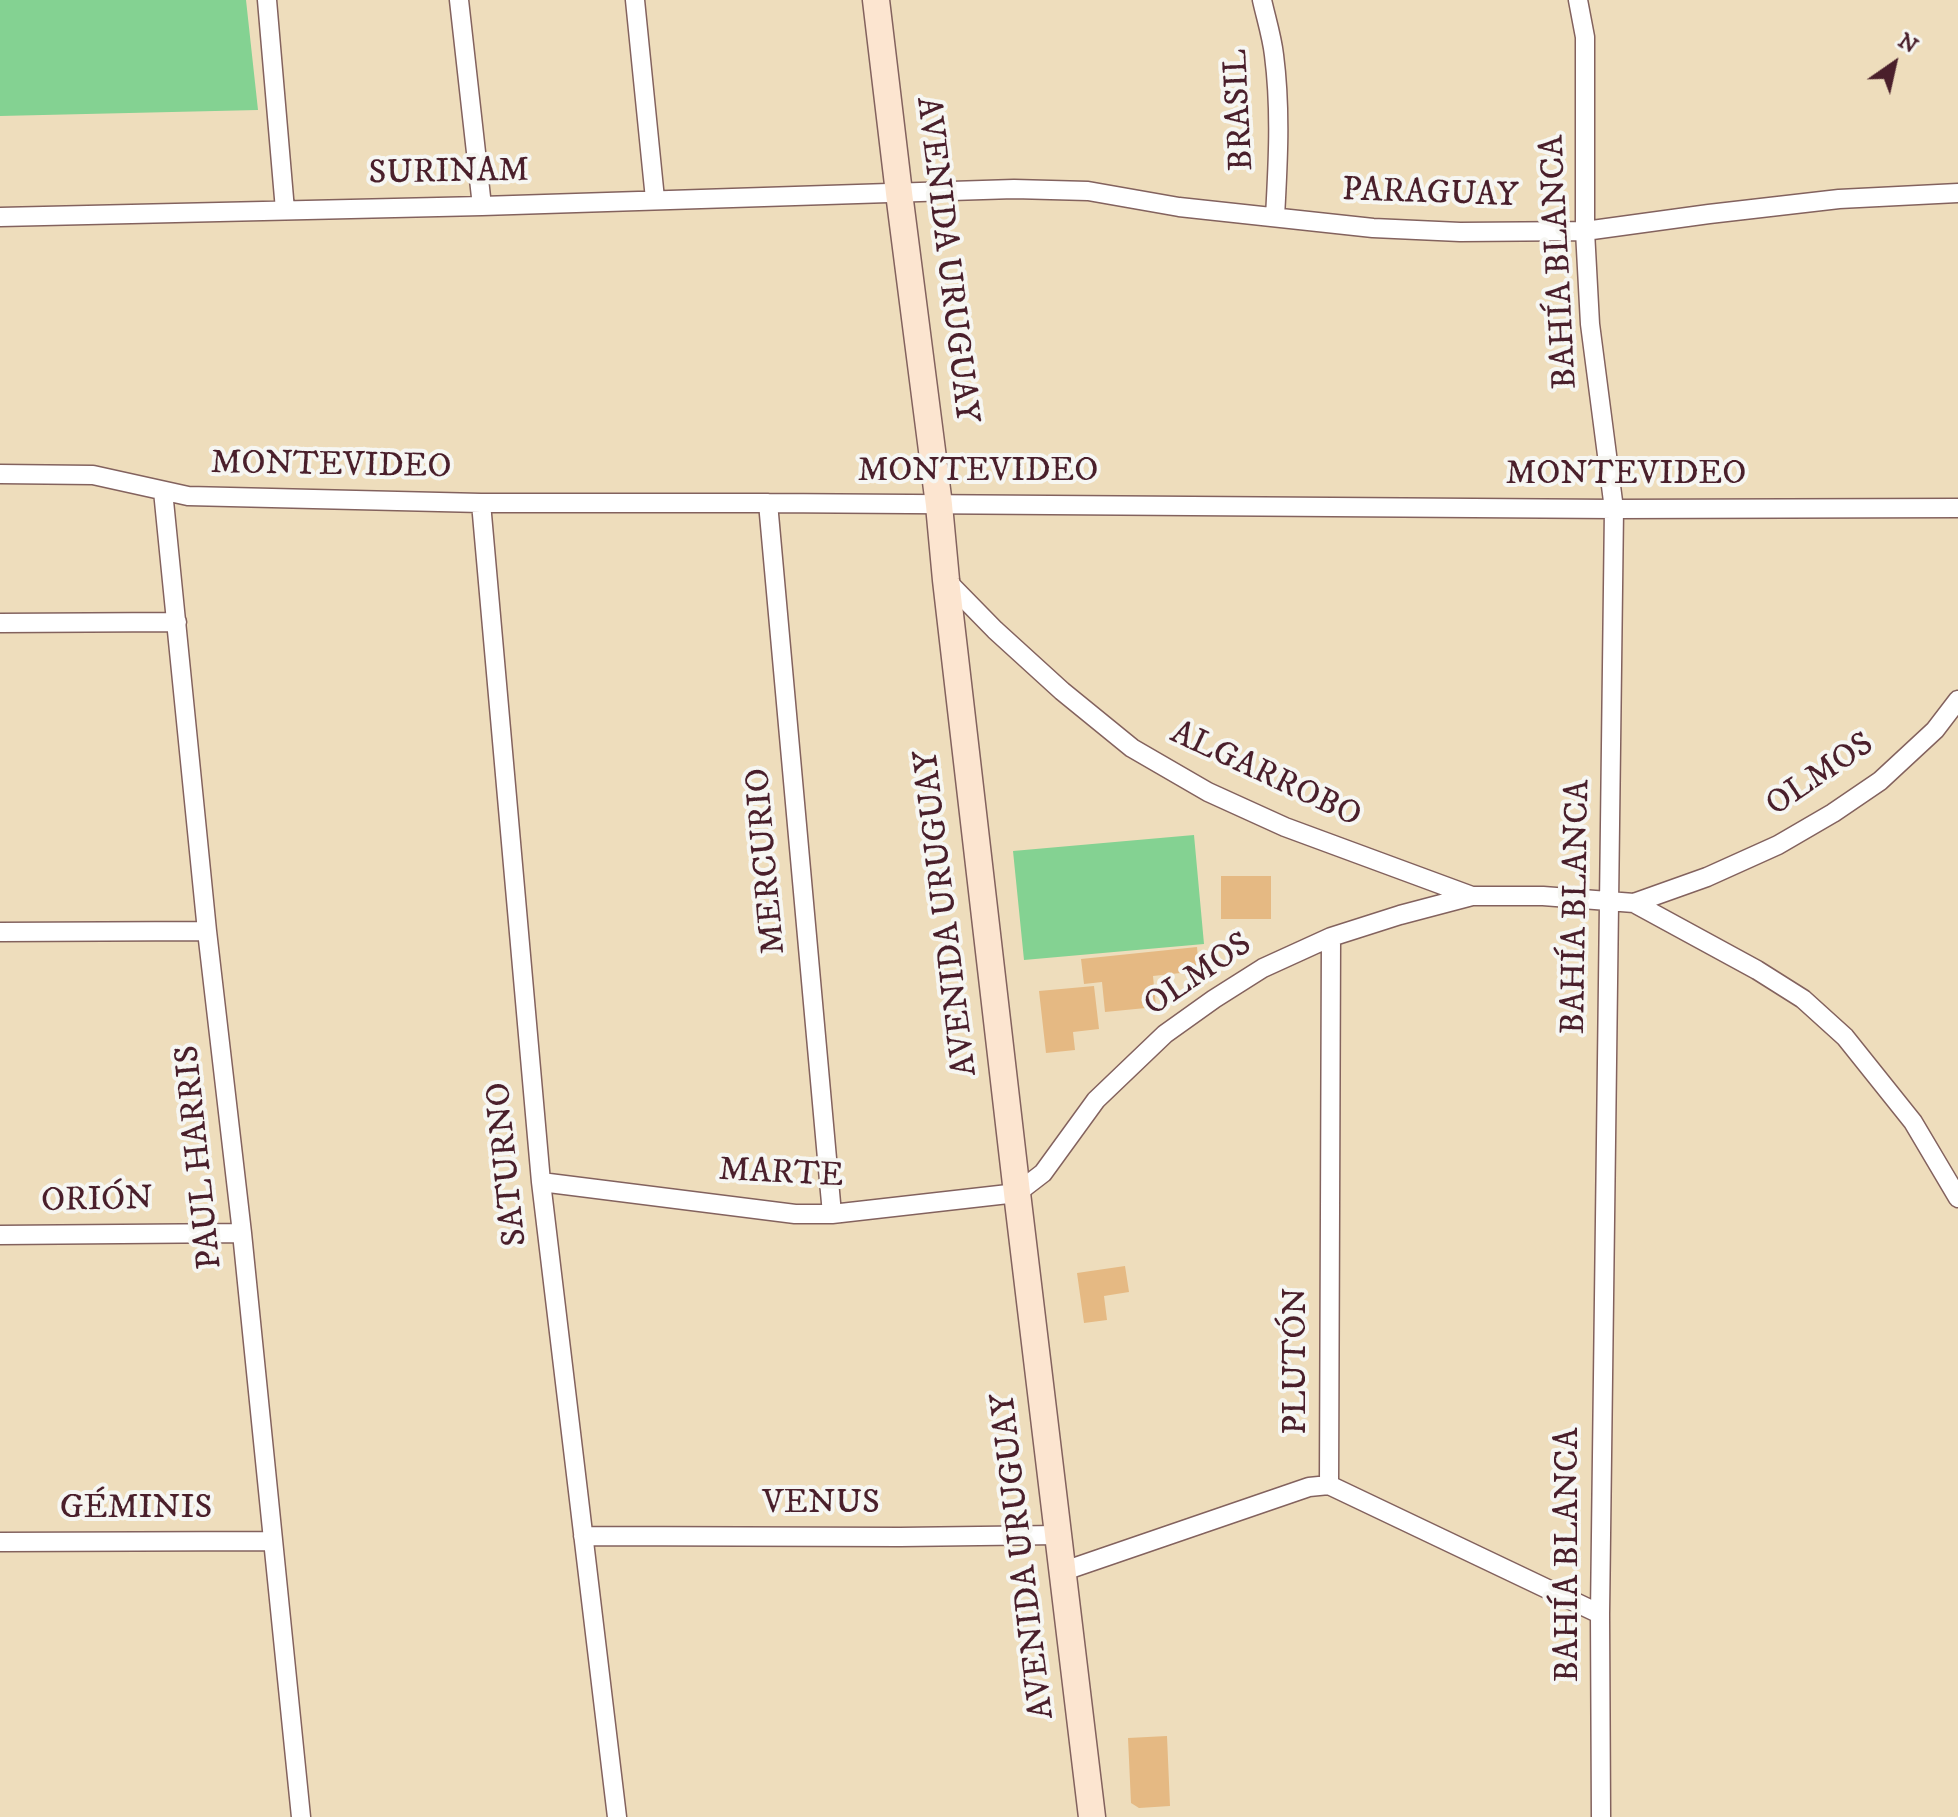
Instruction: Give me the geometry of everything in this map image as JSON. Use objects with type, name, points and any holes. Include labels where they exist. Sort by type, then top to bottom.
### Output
[{"type":"street","points":[[267,0],[285,210]]},
{"type":"street","points":[[459,0],[482,206]]},
{"type":"street","points":[[635,0],[655,199]]},
{"type":"street","name":"AVENIDA URUGUAY","points":[[876,0],[939,505],[1092,1817]]},
{"type":"street","name":"BRASIL","points":[[1262,0],[1274,52],[1278,102],[1275,217]]},
{"type":"street","name":"BAHÍA BLANCA","points":[[1578,0],[1585,37],[1585,231],[1590,324],[1614,509],[1600,1614],[1601,1817]]},
{"type":"street","name":"PARAGUAY","points":[[899,193],[1014,189],[1088,191],[1179,207],[1373,228],[1445,232],[1585,231],[1839,199],[1958,193]]},
{"type":"street","name":"SURINAM","points":[[0,217],[899,193]]},
{"type":"street","name":"MONTEVIDEO","points":[[0,474],[93,475],[188,496],[481,503],[1958,508]]},
{"type":"street","name":"PAUL HARRIS","points":[[163,491],[301,1817]]},
{"type":"street","name":"SATURNO","points":[[481,503],[541,1182],[617,1817]]},
{"type":"street","name":"MERCURIO","points":[[768,503],[832,1214]]},
{"type":"street","name":"ALGARROBO","points":[[946,580],[1062,691],[1132,748],[1208,792],[1285,827],[1472,896]]},
{"type":"street","points":[[0,623],[177,622]]},
{"type":"street","name":"OLMOS","points":[[1017,1193],[1043,1173],[1096,1100],[1165,1034],[1263,968],[1331,937],[1472,896],[1543,896],[1634,903],[1707,877],[1778,845],[1880,781],[1935,730],[1958,700]]},
{"type":"street","points":[[1634,903],[1757,970],[1803,999],[1845,1037],[1913,1122],[1958,1198]]},
{"type":"street","points":[[0,932],[207,931]]},
{"type":"street","name":"PLUTÓN","points":[[1329,1485],[1331,937]]},
{"type":"street","name":"MARTE","points":[[541,1182],[795,1214],[832,1214],[1017,1193]]},
{"type":"street","name":"ORIÓN","points":[[0,1235],[242,1233]]},
{"type":"street","points":[[1064,1571],[1309,1487],[1329,1485],[1600,1614]]},
{"type":"street","name":"VENUS","points":[[583,1536],[1059,1535]]},
{"type":"street","name":"GÉMINIS","points":[[0,1542],[273,1541]]},
{"type":"green space","points":[[0,0],[246,0],[258,110],[0,116]]},
{"type":"green space","points":[[1194,835],[1204,944],[1024,960],[1013,851]]},
{"type":"building","points":[[1221,876],[1271,876],[1271,919],[1221,919]]},
{"type":"building","points":[[1197,947],[1199,971],[1153,976],[1156,1007],[1105,1012],[1102,982],[1084,984],[1081,959]]},
{"type":"building","points":[[1094,986],[1099,1029],[1073,1032],[1075,1050],[1046,1053],[1039,991]]},
{"type":"building","points":[[1125,1266],[1129,1292],[1104,1296],[1107,1320],[1084,1323],[1077,1273]]},
{"type":"building","points":[[1167,1736],[1170,1806],[1139,1808],[1131,1803],[1128,1738]]}]
